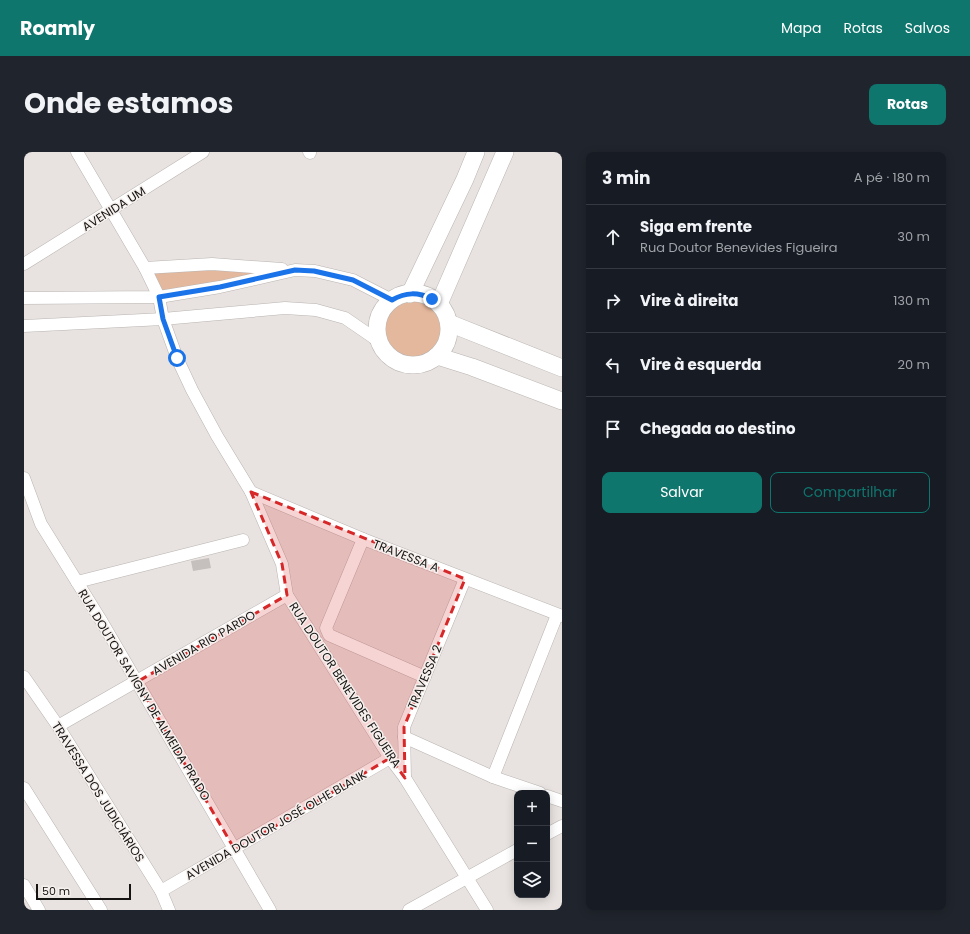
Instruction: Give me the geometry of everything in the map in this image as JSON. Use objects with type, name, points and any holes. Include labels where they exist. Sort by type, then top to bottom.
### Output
[{"type":"street","name":"RUA DOUTOR BENEVIDES FIGUEIRA","points":[[77,152],[145,268],[159,297],[163,319],[177,358],[192,390],[217,436],[251,492],[282,564],[287,595],[390,758],[405,778],[486,910]]},
{"type":"street","name":"AVENIDA UM","points":[[24,264],[112,211],[203,152]]},
{"type":"street","points":[[410,294],[465,179],[476,152]]},
{"type":"street","points":[[439,304],[505,152]]},
{"type":"street","points":[[145,268],[212,264],[314,271],[353,280],[392,300]]},
{"type":"street","points":[[24,298],[159,297],[220,287],[295,270]]},
{"type":"street","points":[[410,294],[424,295],[439,304],[447,316],[449,323],[449,335],[445,346],[437,356],[428,362],[416,365],[405,364],[394,360],[386,352],[380,342],[377,331],[378,319],[384,308],[392,300],[410,294]]},
{"type":"street","points":[[24,326],[163,319],[285,308],[316,310],[345,318],[380,342]]},
{"type":"street","points":[[449,323],[562,368]]},
{"type":"street","points":[[437,356],[472,367],[562,401]]},
{"type":"street","name":"RUA DOUTOR SAVIGNY DE ALMEIDA PRADO","points":[[24,478],[41,524],[77,582],[270,910]]},
{"type":"street","name":"TRAVESSA A","points":[[251,492],[363,539],[560,616]]},
{"type":"street","points":[[363,539],[326,628],[329,635],[426,678]]},
{"type":"street","points":[[77,582],[242,540]]},
{"type":"street","name":"TRAVESSA 2","points":[[405,778],[404,727],[426,678],[465,579]]},
{"type":"street","name":"AVENIDA RIO PARDO","points":[[58,726],[287,595]]},
{"type":"street","points":[[492,777],[560,616]]},
{"type":"street","name":"TRAVESSA DOS JUDICIÁRIOS","points":[[24,677],[58,726],[161,891],[169,909]]},
{"type":"street","points":[[404,737],[492,777],[531,790]]},
{"type":"street","name":"AVENIDA DOUTOR JOSÉ OLHE BLANK","points":[[161,891],[235,850],[390,758]]},
{"type":"street","points":[[24,788],[101,910]]},
{"type":"street","points":[[550,797],[562,801]]},
{"type":"street","points":[[550,832],[562,826]]},
{"type":"street","points":[[409,910],[514,852]]},
{"type":"street","points":[[24,885],[39,910]]},
{"type":"highlighted area","points":[[251,492],[465,579],[404,727],[405,778],[390,758],[235,850],[137,682],[287,595],[282,564]]},
{"type":"shaded area","points":[[213,266],[281,271],[161,295],[148,270]]},
{"type":"shaded area","points":[[413,299],[429,304],[434,308],[438,313],[443,329],[438,345],[434,350],[429,354],[413,359],[397,354],[392,350],[388,345],[383,329],[388,313],[392,308],[397,304]]},
{"type":"building","points":[[209,558],[211,568],[193,571],[191,561]]},
{"type":"route","points":[[177,358],[163,319],[159,297],[220,287],[295,270],[314,271],[353,280],[392,300],[399,296],[415,293],[432,299]]}]
